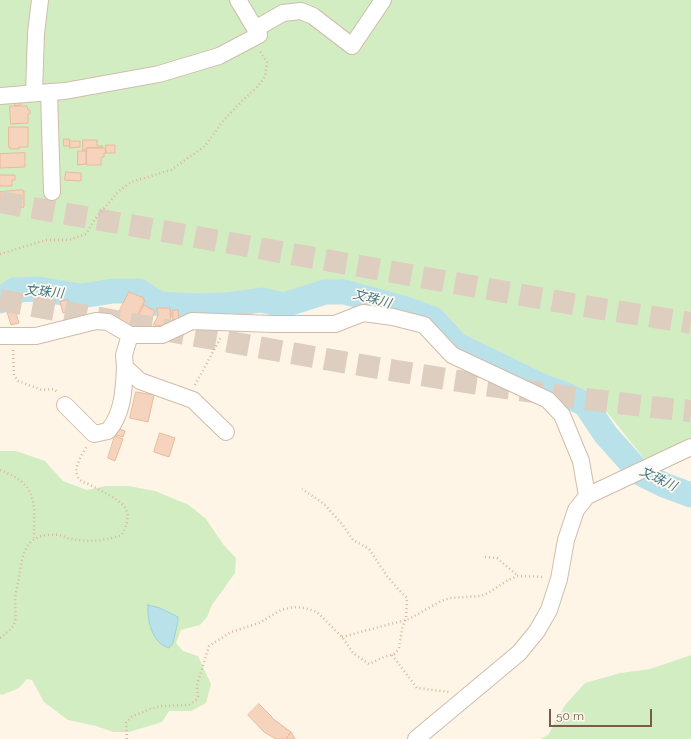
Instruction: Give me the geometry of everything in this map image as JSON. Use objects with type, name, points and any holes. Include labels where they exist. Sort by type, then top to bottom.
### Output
[{"type":"street","points":[[40,0],[36,33],[52,192]]},
{"type":"street","points":[[0,96],[65,91],[159,74],[219,56],[259,35],[238,0]]},
{"type":"street","points":[[255,29],[283,14],[301,11],[313,16],[352,46],[383,0]]},
{"type":"street","points":[[6,336],[36,336],[96,321],[108,322],[130,335],[162,335],[192,321],[273,324],[335,324],[363,313],[393,317],[424,325],[452,355],[548,400],[553,405],[562,415],[581,461],[588,496]]},
{"type":"street","points":[[65,405],[94,434],[108,431],[115,423],[120,408],[124,387],[124,355],[130,335]]},
{"type":"street","points":[[125,367],[140,381],[193,400],[226,432]]},
{"type":"street","points":[[416,739],[519,653],[537,631],[550,610],[559,578],[566,540],[576,510],[588,496],[691,447]]},
{"type":"path","points":[[0,254],[46,240],[69,240],[86,234],[118,192],[131,182],[171,170],[205,146],[223,121],[265,77],[267,62],[258,49]]},
{"type":"path","points":[[188,398],[224,332],[221,322]]},
{"type":"path","points":[[6,336],[14,375],[18,381],[42,390],[54,389],[59,394],[65,405]]},
{"type":"path","points":[[0,638],[14,625],[16,619],[15,598],[21,561],[27,547],[34,538],[44,535],[59,535],[71,539],[104,540],[122,535],[126,526],[128,514],[126,508],[106,494],[80,481],[76,474],[82,455],[94,434]]},
{"type":"path","points":[[0,470],[11,474],[23,482],[30,490],[33,500],[34,538]]},
{"type":"path","points":[[126,739],[126,723],[131,717],[162,706],[189,705],[196,700],[198,696],[198,686],[201,672],[209,646],[231,632],[259,623],[282,610],[294,607],[305,608],[317,612],[342,637],[353,653],[370,664],[392,655],[399,649],[402,629],[406,618],[407,598],[387,576],[369,549],[353,540],[342,524],[324,504],[302,489]]},
{"type":"path","points":[[485,557],[497,558],[518,576]]},
{"type":"path","points":[[342,637],[404,621],[441,601],[450,598],[481,596],[508,580],[518,576],[559,578]]},
{"type":"path","points":[[392,655],[417,688],[440,690],[458,694],[465,698]]},
{"type":"green space","points":[[0,0],[691,0],[691,438],[646,461],[598,401],[510,363],[461,338],[435,313],[378,298],[346,286],[323,287],[284,302],[263,295],[206,303],[181,303],[160,300],[145,291],[135,289],[79,292],[37,287],[14,288],[0,298]]},
{"type":"green space","points":[[0,451],[16,451],[45,461],[63,481],[87,490],[106,486],[128,486],[155,491],[189,505],[206,519],[223,544],[236,558],[235,573],[212,605],[207,617],[200,625],[181,630],[176,643],[183,651],[198,656],[211,684],[206,703],[191,711],[169,711],[162,722],[129,732],[113,732],[96,726],[68,720],[44,702],[32,680],[27,679],[19,688],[2,695],[0,694]]},
{"type":"green space","points":[[691,655],[691,739],[540,739],[548,735],[565,705],[585,683],[620,673],[650,669]]},
{"type":"water","points":[[148,605],[160,608],[178,617],[173,643],[169,648],[158,641],[152,631],[148,618]]},
{"type":"building","points":[[15,98],[20,98],[21,105],[15,106]]},
{"type":"building","points":[[10,106],[27,106],[28,110],[30,110],[30,114],[28,114],[28,123],[11,124]]},
{"type":"building","points":[[9,127],[28,127],[28,147],[10,149]]},
{"type":"building","points":[[64,139],[69,139],[70,146],[64,146]]},
{"type":"building","points":[[83,140],[97,140],[97,146],[103,147],[86,148],[86,150],[83,150]]},
{"type":"building","points":[[70,141],[80,141],[80,147],[70,148]]},
{"type":"building","points":[[106,145],[115,145],[115,153],[106,153]]},
{"type":"building","points":[[87,148],[103,148],[106,150],[104,157],[101,159],[101,165],[87,165]]},
{"type":"building","points":[[78,151],[86,151],[86,164],[78,165]]},
{"type":"building","points":[[25,153],[25,167],[0,168],[0,154]]},
{"type":"building","points":[[66,172],[81,173],[81,181],[65,180]]},
{"type":"building","points":[[0,175],[15,175],[15,180],[12,180],[12,186],[0,186]]},
{"type":"building","points":[[24,191],[24,207],[0,211],[0,192]]},
{"type":"building","points":[[129,292],[144,298],[143,300],[145,300],[132,326],[116,318]]},
{"type":"building","points":[[12,300],[19,323],[11,325],[4,302]]},
{"type":"building","points":[[68,300],[71,311],[63,313],[60,302]]},
{"type":"building","points":[[144,305],[155,311],[147,330],[134,325]]},
{"type":"building","points":[[157,308],[170,308],[171,324],[167,326],[153,325],[158,316]]},
{"type":"building","points":[[173,310],[178,310],[179,319],[173,320]]},
{"type":"building","points":[[136,392],[154,395],[148,422],[130,418]]},
{"type":"building","points":[[119,429],[125,431],[123,437],[116,435]]},
{"type":"building","points":[[160,433],[175,438],[169,457],[154,452]]},
{"type":"building","points":[[115,436],[123,439],[115,461],[108,458]]},
{"type":"building","points":[[259,704],[272,718],[291,732],[286,739],[276,739],[264,732],[248,715]]},
{"type":"building","points":[[291,732],[295,739],[287,739]]},
{"type":"waterway","name":"文珠川","points":[[0,301],[14,290],[38,289],[81,296],[113,291],[139,291],[159,304],[192,306],[227,305],[261,300],[284,305],[325,292],[344,292],[403,308],[433,319],[457,345],[544,387],[562,393],[585,404],[606,435],[640,473],[664,485],[691,495]]},
{"type":"tunnel","points":[[0,202],[584,306],[691,323]]},
{"type":"tunnel","points":[[0,300],[431,377],[517,390],[691,411]]}]
